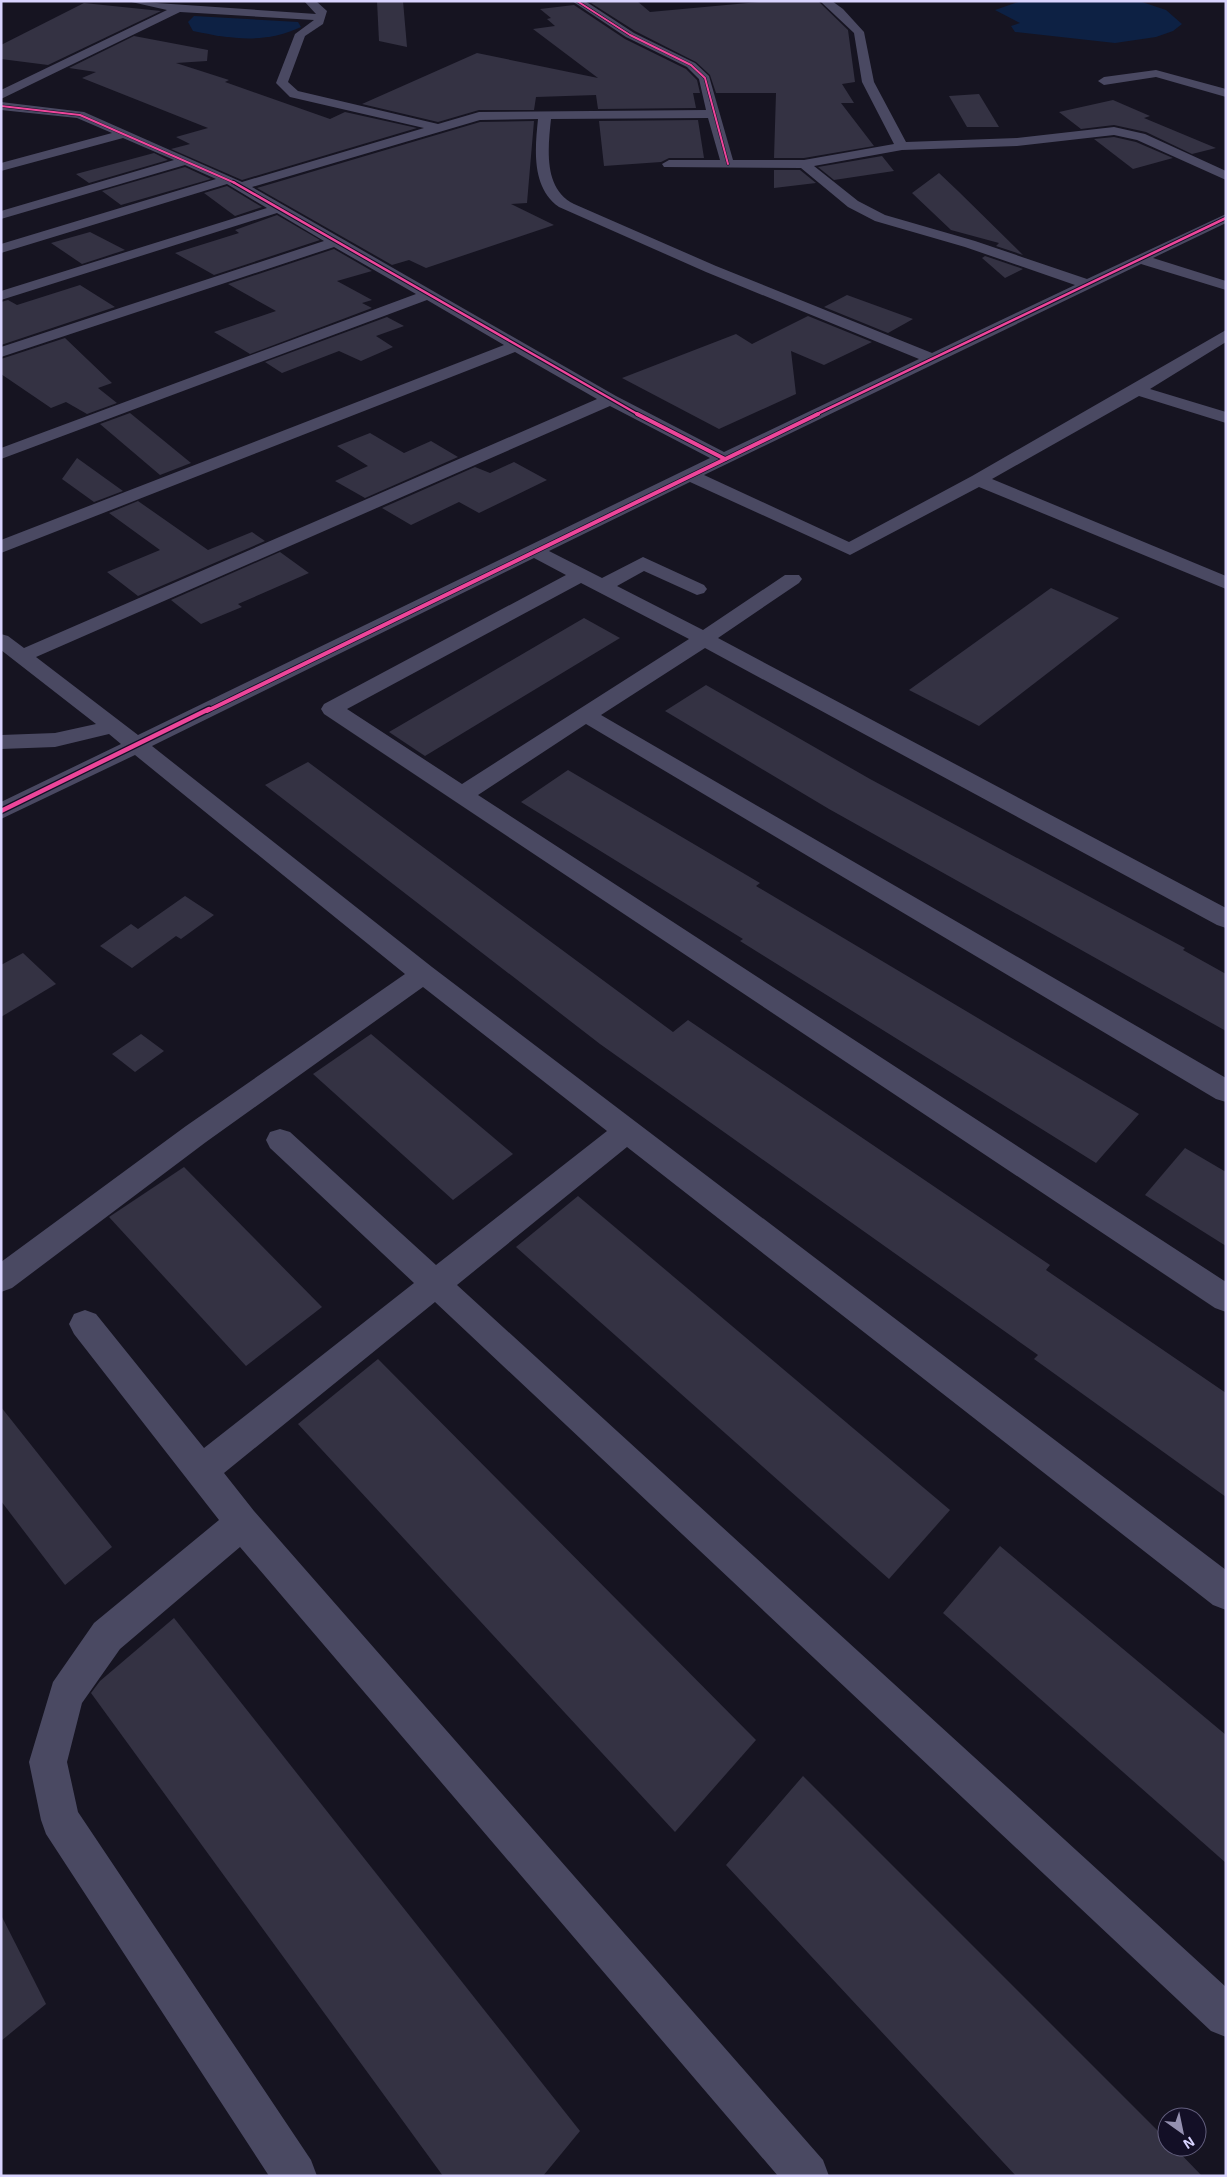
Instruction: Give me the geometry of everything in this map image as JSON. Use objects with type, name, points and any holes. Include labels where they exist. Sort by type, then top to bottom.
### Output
[{"type":"street","points":[[132,1],[178,9],[320,17]]},
{"type":"street","points":[[310,1],[322,11],[318,24],[300,34],[282,83],[294,94],[436,128]]},
{"type":"street","points":[[577,1],[630,35],[691,65],[706,78],[713,114],[728,164]]},
{"type":"street","points":[[825,1],[839,11],[859,32],[868,82],[902,146]]},
{"type":"street","points":[[1,95],[178,9]]},
{"type":"street","points":[[1104,81],[1156,73],[1226,93]]},
{"type":"street","points":[[1,106],[80,116],[234,183],[610,400],[725,458]]},
{"type":"street","points":[[1,120],[38,111]]},
{"type":"street","points":[[1,249],[479,116],[713,114]]},
{"type":"street","points":[[545,115],[541,152],[548,188],[559,201],[711,269],[933,358]]},
{"type":"street","points":[[669,164],[804,164],[902,146],[1017,142],[1114,131],[1141,137],[1226,176]]},
{"type":"street","points":[[1,167],[123,134]]},
{"type":"street","points":[[1,215],[185,161]]},
{"type":"street","points":[[804,164],[853,204],[880,218],[970,244],[1088,284]]},
{"type":"street","points":[[1,296],[280,208]]},
{"type":"street","points":[[1,811],[138,746],[725,458],[1226,218]]},
{"type":"street","points":[[1,352],[334,242]]},
{"type":"street","points":[[1140,258],[1226,286]]},
{"type":"street","points":[[1,454],[427,295]]},
{"type":"street","points":[[690,475],[850,549],[978,480],[1137,390],[1226,335]]},
{"type":"street","points":[[1,547],[516,346]]},
{"type":"street","points":[[1137,390],[1226,418]]},
{"type":"street","points":[[22,656],[610,400]]},
{"type":"street","points":[[978,480],[1226,583]]},
{"type":"street","points":[[535,552],[704,639],[1226,919]]},
{"type":"street","points":[[602,586],[643,563],[697,589]]},
{"type":"street","points":[[580,575],[332,709],[1226,1299]]},
{"type":"street","points":[[463,794],[704,639],[792,579]]},
{"type":"street","points":[[1,640],[138,746],[423,974],[1226,1592]]},
{"type":"street","points":[[586,715],[1226,1091]]},
{"type":"street","points":[[1,742],[54,740],[112,727]]},
{"type":"street","points":[[1,1278],[196,1134],[423,974]]},
{"type":"street","points":[[202,1470],[628,1130]]},
{"type":"street","points":[[280,1140],[1226,2016]]},
{"type":"street","points":[[85,1324],[242,1523],[807,2176]]},
{"type":"street","points":[[242,1523],[107,1636],[66,1695],[48,1762],[60,1820],[295,2176]]},
{"type":"water","points":[[1021,1],[1139,1],[1166,10],[1182,24],[1173,31],[1156,37],[1115,43],[1015,32],[1011,26],[1020,23],[995,10]]},
{"type":"water","points":[[194,16],[298,22],[301,27],[274,36],[234,38],[193,31],[188,22]]},
{"type":"building","points":[[377,1],[403,1],[407,47],[379,41]]},
{"type":"building","points":[[637,1],[650,12],[770,1],[818,1],[848,30],[855,82],[842,84],[854,103],[841,103],[874,146],[804,158],[774,158],[776,93],[716,93],[710,75],[696,62],[635,31],[591,3]]},
{"type":"building","points":[[84,3],[161,11],[48,65],[1,59],[1,45]]},
{"type":"building","points":[[574,5],[625,39],[686,69],[697,80],[700,93],[693,93],[696,108],[598,109],[596,95],[536,97],[534,110],[479,110],[438,122],[362,104],[477,53],[598,78],[533,29],[555,26],[547,19],[551,18],[540,9]]},
{"type":"building","points":[[134,36],[208,50],[207,61],[176,63],[229,80],[225,82],[330,119],[345,112],[417,128],[242,180],[171,149],[190,144],[176,137],[208,128],[82,78],[96,72],[69,68]]},
{"type":"building","points":[[979,94],[999,127],[967,127],[949,96]]},
{"type":"building","points":[[1113,100],[1150,116],[1144,118],[1216,148],[1192,154],[1146,132],[1114,125],[1081,129],[1059,112]]},
{"type":"building","points":[[698,120],[704,158],[669,158],[661,162],[604,166],[599,121]]},
{"type":"building","points":[[534,121],[527,203],[511,204],[554,225],[426,268],[409,260],[392,265],[257,188],[480,122]]},
{"type":"building","points":[[1114,137],[1136,142],[1173,158],[1133,169],[1094,139]]},
{"type":"building","points":[[154,153],[168,160],[89,183],[76,174]]},
{"type":"building","points":[[882,156],[894,171],[834,180],[818,167]]},
{"type":"building","points":[[185,167],[211,179],[121,205],[102,191]]},
{"type":"building","points":[[774,170],[800,170],[816,183],[774,188]]},
{"type":"building","points":[[939,173],[1023,255],[996,246],[999,243],[951,230],[912,193]]},
{"type":"building","points":[[227,186],[262,207],[235,216],[204,193]]},
{"type":"building","points":[[277,215],[320,240],[214,275],[175,253],[239,233],[235,230]]},
{"type":"building","points":[[90,232],[125,250],[82,264],[51,243]]},
{"type":"building","points":[[334,249],[372,271],[337,281],[372,300],[362,303],[372,308],[250,354],[214,332],[276,311],[228,284]]},
{"type":"building","points":[[985,256],[1023,269],[1005,278],[982,258]]},
{"type":"building","points":[[80,285],[115,307],[1,345],[1,302],[8,300],[17,305]]},
{"type":"building","points":[[847,295],[913,319],[888,333],[824,307]]},
{"type":"building","points":[[808,316],[872,342],[824,365],[791,351],[796,394],[719,429],[622,378],[736,334],[752,344]]},
{"type":"building","points":[[387,317],[404,326],[376,336],[393,347],[361,361],[339,351],[282,373],[265,362]]},
{"type":"building","points":[[65,338],[112,383],[98,388],[117,403],[87,414],[66,402],[51,408],[1,374],[1,359]]},
{"type":"building","points":[[130,413],[191,463],[160,475],[100,424]]},
{"type":"building","points":[[370,433],[404,453],[431,441],[458,457],[365,498],[335,481],[368,466],[337,446]]},
{"type":"building","points":[[77,458],[123,491],[94,502],[62,479]]},
{"type":"building","points":[[514,462],[547,480],[479,513],[459,502],[411,525],[382,508],[475,467],[490,473]]},
{"type":"building","points":[[138,501],[208,550],[252,532],[265,541],[138,596],[107,572],[160,550],[109,513]]},
{"type":"building","points":[[280,552],[309,573],[238,604],[242,607],[201,624],[171,600]]},
{"type":"building","points":[[1051,588],[1119,618],[979,726],[909,690]]},
{"type":"building","points":[[584,618],[620,638],[425,756],[389,732]]},
{"type":"building","points":[[706,685],[870,779],[1185,948],[1183,950],[1226,974],[1226,1031],[829,809],[665,711]]},
{"type":"building","points":[[308,762],[673,1032],[688,1020],[1050,1265],[1046,1270],[1226,1393],[1226,1497],[1034,1359],[1038,1355],[600,1044],[265,785]]},
{"type":"building","points":[[568,770],[760,883],[756,886],[1139,1114],[1096,1163],[740,941],[743,939],[521,802]]},
{"type":"building","points":[[185,896],[214,915],[181,939],[176,936],[132,968],[100,946],[131,924],[138,929]]},
{"type":"building","points":[[23,953],[56,984],[1,1017],[1,965]]},
{"type":"building","points":[[141,1034],[164,1051],[135,1072],[112,1054]]},
{"type":"building","points":[[371,1034],[513,1154],[453,1200],[313,1074]]},
{"type":"building","points":[[1185,1148],[1226,1172],[1226,1246],[1145,1195]]},
{"type":"building","points":[[184,1167],[322,1307],[246,1366],[109,1217]]},
{"type":"building","points":[[578,1196],[950,1510],[889,1579],[516,1247]]},
{"type":"building","points":[[378,1359],[756,1740],[675,1832],[298,1424]]},
{"type":"building","points":[[1,1407],[112,1547],[65,1585],[1,1501]]},
{"type":"building","points":[[1000,1546],[1226,1735],[1226,1863],[943,1613]]},
{"type":"building","points":[[174,1618],[580,2131],[543,2176],[443,2176],[91,1693],[100,1681]]},
{"type":"building","points":[[803,1776],[1157,2130],[1157,2157],[1184,2157],[1202,2176],[1016,2176],[726,1865]]},
{"type":"building","points":[[1,1915],[46,2004],[1,2041]]},
{"type":"cycle path","points":[[577,1],[630,35],[691,65],[705,78],[713,114],[728,164]]},
{"type":"cycle path","points":[[1,106],[80,115],[228,179],[610,400],[725,459]]},
{"type":"cycle path","points":[[1,811],[690,475],[1226,218]]}]
